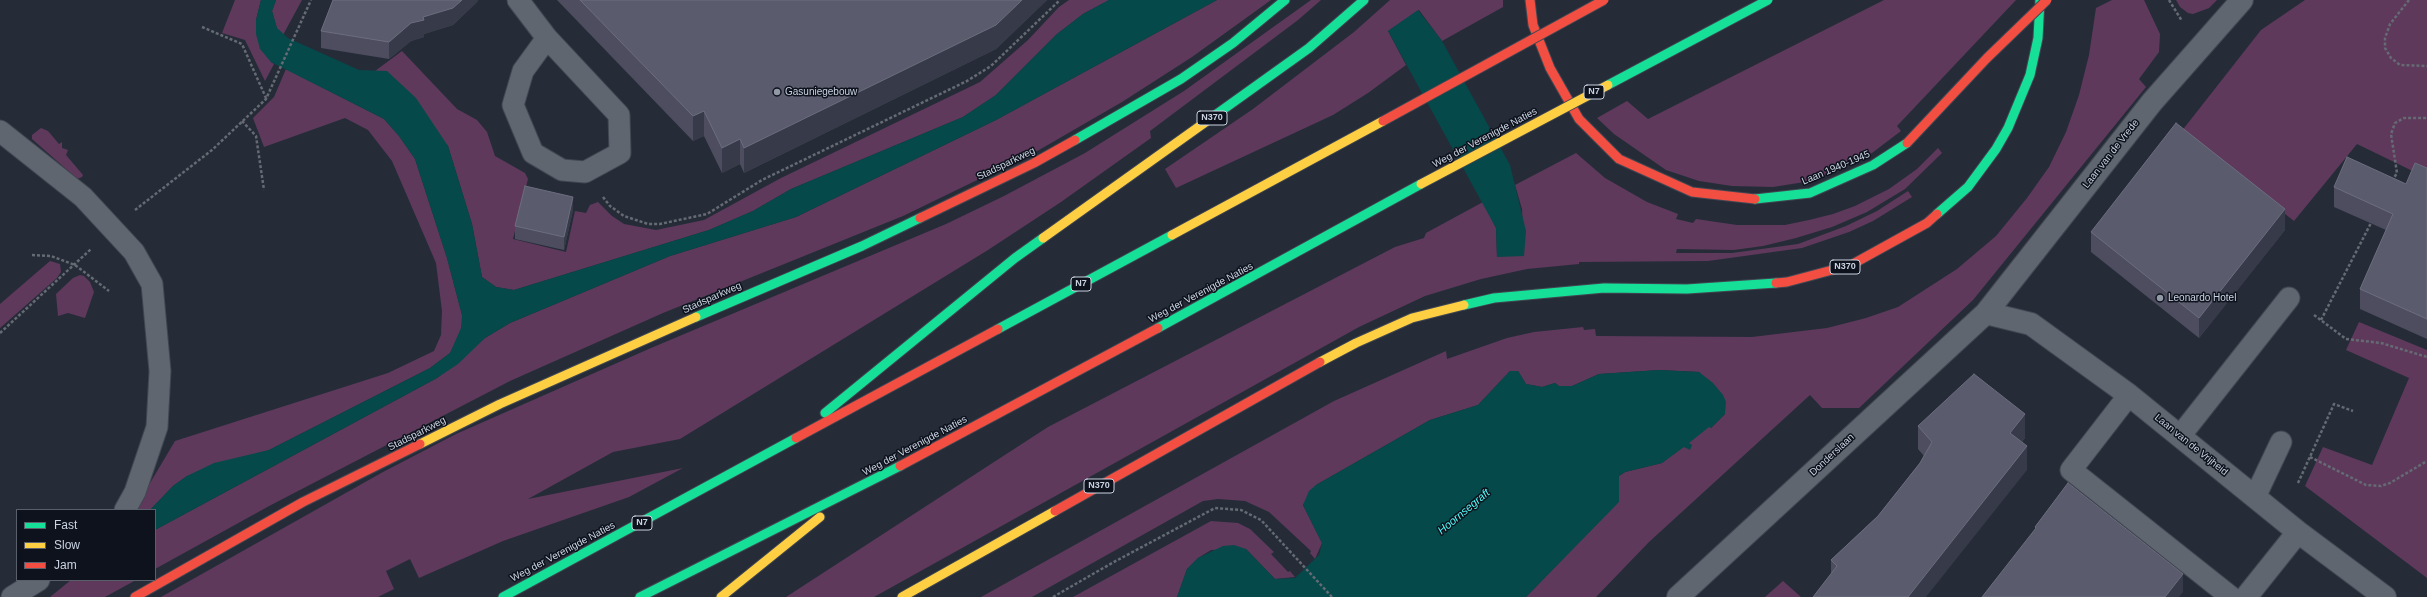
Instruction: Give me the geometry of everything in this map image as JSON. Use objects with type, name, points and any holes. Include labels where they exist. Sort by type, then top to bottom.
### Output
[{"type":"main road","name":"Stadsparkweg","points":[[135,597],[303,502],[500,404],[748,294],[862,246],[1034,163],[1181,79],[1234,43],[1285,0]]},
{"type":"main road","name":"N370","points":[[780,449],[1015,258],[1309,48],[1364,0]]},
{"type":"main road","name":"Laan 1940-1945","points":[[1530,0],[1533,25],[1550,68],[1579,119],[1619,159],[1692,192],[1753,199],[1810,193],[1872,166],[1907,144],[1987,58],[2047,0]]},
{"type":"main road","name":"Weg der Verenigde Naties","points":[[503,597],[780,449],[1383,122],[1604,0]]},
{"type":"main road","name":"Weg der Verenigde Naties","points":[[640,597],[851,492],[1237,286],[1421,184],[1768,0]]},
{"type":"main road","name":"N370","points":[[902,597],[1296,375],[1356,343],[1412,318],[1494,298],[1604,288],[1687,289],[1787,282],[1851,265],[1926,223],[1968,187],[1996,149],[2008,128],[2030,75],[2038,38],[2040,0]]},
{"type":"main road","name":"N7","points":[[721,597],[851,492]]},
{"type":"street","name":"Laan van de Vrede","points":[[1986,313],[2152,102],[2242,0]]},
{"type":"street","name":"Laan van de Vrijheid","points":[[1986,313],[2031,324],[2129,395],[2298,532],[2385,597]]},
{"type":"street","name":"Donderslaan","points":[[1678,597],[1986,313]]},
{"type":"street","points":[[2246,597],[2298,532]]},
{"type":"lane","points":[[518,0],[547,38],[619,115],[620,153],[585,172],[562,170],[534,153],[513,105],[523,71],[547,38]]},
{"type":"lane","points":[[0,131],[83,197],[134,252],[152,284],[160,371],[157,427],[135,492],[126,509]]},
{"type":"lane","points":[[2180,436],[2289,298]]},
{"type":"lane","points":[[2129,395],[2071,470],[2231,597]]},
{"type":"lane","points":[[2255,497],[2282,442]]},
{"type":"lane","points":[[12,597],[37,581]]},
{"type":"path","points":[[0,333],[75,265],[113,228],[212,150],[266,99],[297,33],[310,0]]},
{"type":"path","points":[[585,172],[610,206],[624,216],[648,224],[660,224],[707,214],[762,180],[967,81],[991,66],[1060,0]]},
{"type":"path","points":[[2409,0],[2390,24],[2385,38],[2385,48],[2391,58],[2400,65],[2427,66]]},
{"type":"path","points":[[202,27],[242,44],[266,99]]},
{"type":"path","points":[[2390,185],[2397,173],[2391,134],[2395,123],[2404,118],[2427,118]]},
{"type":"path","points":[[242,122],[256,136],[264,190]]},
{"type":"path","points":[[2321,320],[2372,220]]},
{"type":"path","points":[[32,255],[51,256],[75,265],[110,291]]},
{"type":"path","points":[[2289,298],[2346,339],[2381,343],[2427,357]]},
{"type":"path","points":[[2280,517],[2334,404],[2353,411]]},
{"type":"path","points":[[2310,457],[2366,485],[2381,486],[2390,483],[2427,461]]},
{"type":"path","points":[[1053,597],[1118,559],[1215,508],[1241,510],[1261,520],[1332,597]]},
{"type":"shaded area","points":[[235,0],[261,0],[256,20],[271,62],[274,64],[265,81],[245,40],[222,33]]},
{"type":"shaded area","points":[[276,0],[302,0],[283,35],[277,29],[272,11]]},
{"type":"shaded area","points":[[1069,0],[1109,0],[1083,14],[1057,34],[996,95],[963,117],[791,189],[753,211],[709,230],[514,290],[496,287],[482,277],[472,224],[448,146],[375,71],[402,51],[457,109],[477,120],[487,132],[495,156],[525,173],[528,179],[513,239],[566,252],[575,211],[586,213],[590,205],[598,202],[612,216],[624,224],[656,230],[704,220],[781,178],[980,82],[1028,40],[1059,7]]},
{"type":"shaded area","points":[[1217,0],[1271,0],[1192,57],[1122,102],[1039,150],[903,216],[663,313],[510,381],[271,505],[156,568],[156,529],[437,378],[485,338],[510,323],[670,256],[796,217],[996,120]]},
{"type":"shaded area","points":[[1311,0],[1321,0],[1298,20],[1150,131],[1151,138],[1061,202],[988,250],[680,439],[613,452],[528,499],[683,468],[629,497],[503,541],[419,578],[410,559],[386,571],[394,589],[378,597],[161,597],[383,472],[456,434],[651,348],[946,224],[1004,196],[1085,153],[1184,91]]},
{"type":"shaded area","points":[[1390,0],[1503,0],[1503,7],[1442,41],[1419,10],[1388,31],[1406,65],[1368,93],[1333,115],[1176,188],[1165,169],[1253,109],[1354,32]]},
{"type":"shaded area","points":[[1884,0],[2016,0],[1897,126],[1901,131],[1868,156],[1811,181],[1773,187],[1732,186],[1699,181],[1666,170],[1614,134],[1597,118],[1627,101],[1648,119]]},
{"type":"shaded area","points":[[2112,0],[2144,0],[2160,34],[2159,52],[2139,79],[2146,87],[1973,300],[1859,408],[1822,408],[1810,395],[1649,542],[1596,597],[1526,597],[1618,502],[1619,476],[1625,472],[1662,463],[1709,426],[1711,428],[1725,414],[1699,372],[1659,370],[1599,374],[1572,386],[1559,386],[1555,383],[1542,387],[1526,384],[1518,371],[1510,371],[1478,405],[1430,420],[1316,485],[1303,505],[1322,543],[1315,559],[1310,553],[1311,551],[1269,512],[1245,501],[1218,499],[1203,501],[1032,597],[981,597],[1334,401],[1446,351],[1447,359],[1507,338],[1534,332],[1583,327],[1584,330],[1595,329],[1596,336],[1752,337],[1827,328],[1866,318],[1898,307],[1957,269],[1996,236],[2027,198],[2049,167],[2066,132],[2079,95],[2089,55],[2096,8]]},
{"type":"shaded area","points":[[2176,0],[2217,0],[2209,8],[2193,14],[2188,13],[2180,7]]},
{"type":"shaded area","points":[[2305,0],[2427,0],[2427,178],[2357,144],[2294,221],[2181,132],[2261,30]]},
{"type":"shaded area","points":[[286,69],[384,119],[399,136],[415,159],[447,258],[462,315],[462,328],[458,340],[450,353],[430,368],[269,450],[187,476],[173,486],[151,509],[135,509],[175,441],[388,373],[434,351],[441,335],[442,311],[436,263],[392,161],[368,130],[345,118],[264,147],[253,118],[274,97]]},
{"type":"shaded area","points":[[41,128],[48,131],[59,144],[62,142],[62,148],[68,150],[66,155],[83,175],[82,177],[77,179],[32,139],[32,135]]},
{"type":"shaded area","points":[[1938,148],[1942,153],[1905,189],[1867,212],[1832,227],[1763,246],[1734,250],[1677,249],[1676,253],[1732,253],[1798,244],[1846,226],[1877,211],[1908,191],[1912,197],[1873,221],[1849,232],[1802,248],[1708,261],[1579,262],[1579,264],[1527,269],[1481,279],[1425,296],[1359,327],[874,597],[786,597],[1048,427],[1395,247],[1424,238],[1426,233],[1483,202],[1496,228],[1497,256],[1524,256],[1522,209],[1515,185],[1576,153],[1605,178],[1647,202],[1678,214],[1676,219],[1693,223],[1696,219],[1737,225],[1785,225],[1833,214],[1855,206],[1889,189],[1917,169]]},
{"type":"shaded area","points":[[50,261],[60,264],[61,272],[57,278],[0,328],[0,304]]},
{"type":"shaded area","points":[[80,275],[84,276],[90,282],[94,292],[85,318],[68,313],[58,316],[56,294],[73,278]]},
{"type":"shaded area","points":[[2359,322],[2427,350],[2427,578],[2305,486],[2323,447],[2372,465],[2409,378],[2346,350]]},
{"type":"shaded area","points":[[1211,521],[1238,523],[1250,529],[1274,552],[1271,554],[1288,572],[1290,571],[1295,577],[1275,579],[1246,549],[1211,550],[1198,558],[1187,569],[1177,597],[1073,597]]},
{"type":"shaded area","points":[[70,581],[134,581],[105,597],[50,597]]},
{"type":"shaded area","points":[[1783,581],[1801,597],[1765,597]]},
{"type":"water","points":[[261,0],[276,0],[272,11],[277,28],[288,38],[359,70],[387,71],[416,98],[448,146],[472,224],[482,277],[496,287],[514,290],[709,230],[753,211],[791,189],[963,117],[996,95],[1057,34],[1083,14],[1109,0],[1217,0],[996,120],[796,217],[670,256],[510,323],[485,338],[458,364],[437,378],[156,529],[156,509],[151,509],[173,486],[187,476],[214,463],[269,450],[430,368],[450,353],[461,328],[462,315],[447,258],[415,159],[399,136],[384,119],[271,62],[260,49],[256,34],[256,20]]},
{"type":"water","points":[[1418,10],[1442,41],[1510,165],[1526,231],[1524,256],[1497,257],[1496,228],[1388,31]]},
{"type":"water","name":"Hoornsegraft","points":[[1659,370],[1699,372],[1713,383],[1723,395],[1726,402],[1725,414],[1711,428],[1709,427],[1689,443],[1692,445],[1690,450],[1684,447],[1662,463],[1625,472],[1619,476],[1619,502],[1526,597],[1177,597],[1187,569],[1198,558],[1223,546],[1234,545],[1246,549],[1275,579],[1295,578],[1319,555],[1322,543],[1303,505],[1309,491],[1316,485],[1430,420],[1478,405],[1510,371],[1518,371],[1526,384],[1542,387],[1555,383],[1559,386],[1572,386],[1599,374]]},
{"type":"building","points":[[333,0],[462,0],[453,8],[423,17],[424,20],[411,23],[389,42],[321,31]]},
{"type":"building","name":"Gasuniegebouw","points":[[580,0],[1022,0],[996,25],[744,148],[740,139],[722,148],[704,111],[693,116]]},
{"type":"building","points":[[2176,123],[2285,209],[2199,318],[2091,232]]},
{"type":"building","points":[[2347,157],[2406,184],[2415,163],[2427,168],[2427,319],[2360,289],[2393,214],[2334,187]]},
{"type":"building","points":[[525,186],[573,197],[564,237],[515,226]]},
{"type":"building","points":[[1974,374],[2025,414],[2010,433],[2027,446],[1908,597],[1813,597],[1837,566],[1831,560],[1878,516],[1920,463],[1932,442],[1918,426]]},
{"type":"building","points":[[2068,483],[2183,574],[2165,597],[1982,597],[2036,528],[2035,527]]},
{"type":"traffic: fast","points":[[1075,140],[1181,79],[1233,43],[1285,0]]},
{"type":"traffic: fast","points":[[1214,116],[1309,48],[1364,0]]},
{"type":"traffic: fast","points":[[1608,85],[1768,0]]},
{"type":"traffic: fast","points":[[1937,214],[1968,187],[1996,149],[2008,128],[2030,75],[2038,38],[2040,0]]},
{"type":"traffic: fast","points":[[1755,199],[1810,193],[1873,165],[1907,143]]},
{"type":"traffic: fast","points":[[1158,328],[1421,184]]},
{"type":"traffic: fast","points":[[696,317],[862,246],[920,218]]},
{"type":"traffic: fast","points":[[998,329],[1172,235]]},
{"type":"traffic: fast","points":[[825,413],[1015,258],[1043,238]]},
{"type":"traffic: fast","points":[[1464,305],[1494,298],[1604,288],[1687,289],[1776,283]]},
{"type":"traffic: fast","points":[[503,597],[796,438]]},
{"type":"traffic: fast","points":[[640,597],[900,466]]},
{"type":"traffic: slow","points":[[1421,184],[1608,85]]},
{"type":"traffic: slow","points":[[1043,238],[1214,116]]},
{"type":"traffic: slow","points":[[1172,235],[1383,121]]},
{"type":"traffic: slow","points":[[1320,362],[1356,343],[1412,318],[1464,305]]},
{"type":"traffic: slow","points":[[420,444],[500,404],[696,317]]},
{"type":"traffic: slow","points":[[902,597],[1055,511]]},
{"type":"traffic: slow","points":[[721,597],[820,517]]},
{"type":"traffic: jam","points":[[1530,0],[1533,25],[1550,68],[1579,119],[1619,159],[1692,192],[1755,199]]},
{"type":"traffic: jam","points":[[1383,121],[1604,0]]},
{"type":"traffic: jam","points":[[1907,143],[1987,58],[2047,0]]},
{"type":"traffic: jam","points":[[920,218],[1034,163],[1075,140]]},
{"type":"traffic: jam","points":[[1776,283],[1787,282],[1851,265],[1927,223],[1937,214]]},
{"type":"traffic: jam","points":[[900,466],[1158,328]]},
{"type":"traffic: jam","points":[[796,438],[998,329]]},
{"type":"traffic: jam","points":[[1055,511],[1320,362]]},
{"type":"traffic: jam","points":[[135,597],[303,502],[420,444]]},
{"type":"place","name":"Gasuniegebouw","points":[[777,92]]},
{"type":"place","name":"Leonardo Hotel","points":[[2160,298]]}]
